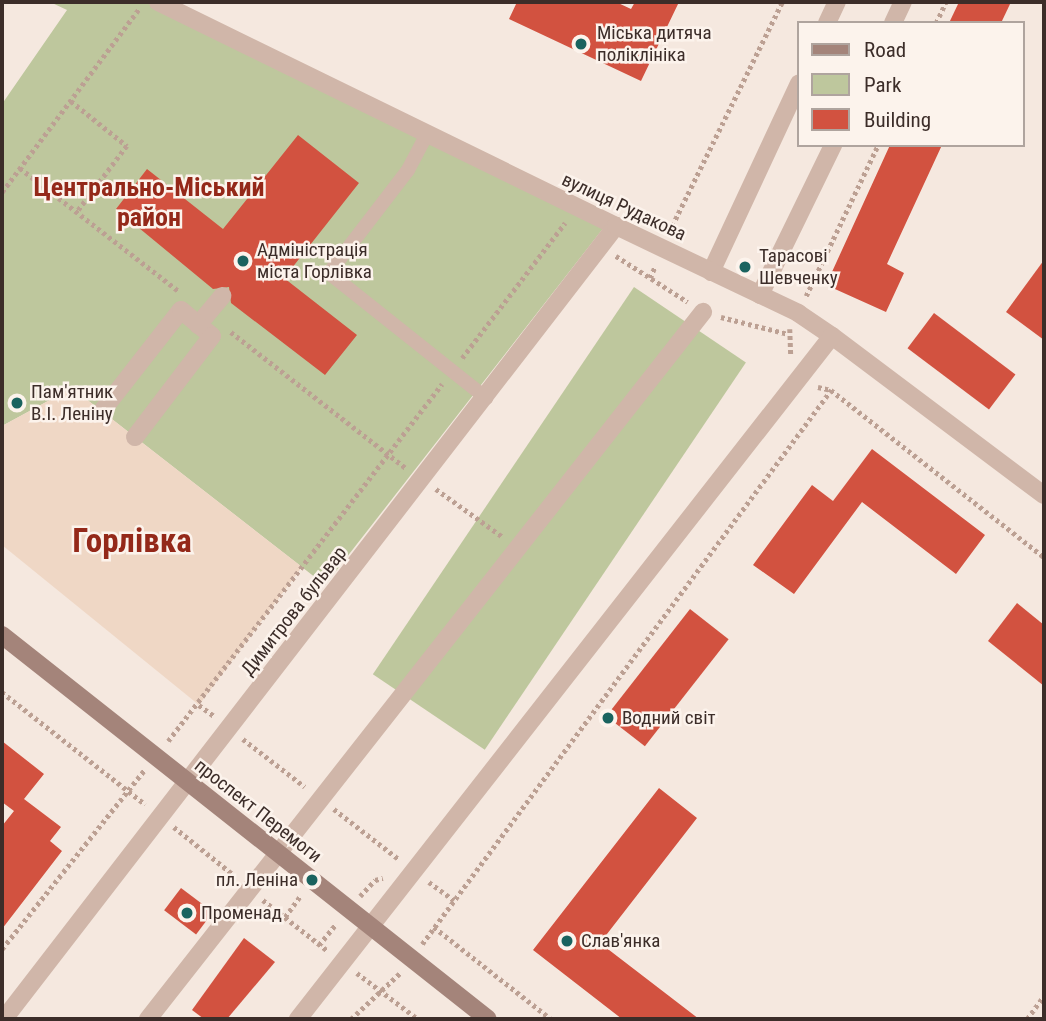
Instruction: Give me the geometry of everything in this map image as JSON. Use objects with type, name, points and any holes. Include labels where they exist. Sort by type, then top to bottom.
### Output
[{"type":"main road","name":"проспект Перемоги","points":[[2,635],[488,1019]]},
{"type":"street","name":"вулиця Рудакова","points":[[158,2],[576,209],[798,313],[1044,495]]},
{"type":"street","points":[[828,21],[837,2]]},
{"type":"street","points":[[894,21],[903,2]]},
{"type":"street","points":[[711,272],[797,87]]},
{"type":"street","points":[[760,295],[832,147]]},
{"type":"street","name":"Димитрова бульвар","points":[[4,1019],[603,248],[616,226]]},
{"type":"street","points":[[203,319],[222,296]]},
{"type":"street","points":[[102,411],[181,310],[203,319],[212,336],[135,437]]},
{"type":"street","points":[[148,1019],[703,312]]},
{"type":"street","points":[[298,1019],[832,336]]},
{"type":"lane","points":[[427,134],[408,170],[329,272],[486,398]]},
{"type":"path","points":[[2,192],[143,2]]},
{"type":"path","points":[[650,278],[662,247],[782,2]]},
{"type":"path","points":[[937,21],[946,2]]},
{"type":"path","points":[[71,101],[127,146],[77,212]]},
{"type":"path","points":[[877,147],[788,334],[796,383],[831,390],[1044,557]]},
{"type":"path","points":[[20,168],[77,212],[203,319],[517,547]]},
{"type":"path","points":[[2,950],[155,756],[199,705],[576,209]]},
{"type":"path","points":[[565,223],[574,230]]},
{"type":"path","points":[[603,248],[703,312],[788,334]]},
{"type":"path","points":[[351,1019],[383,992],[412,960],[831,390]]},
{"type":"path","points":[[2,692],[161,816],[285,918],[418,1019]]},
{"type":"path","points":[[285,918],[312,880]]},
{"type":"path","points":[[434,927],[551,1019]]},
{"type":"path","points":[[1027,1019],[1044,996]]},
{"type":"green space","points":[[50,2],[172,2],[612,217],[325,585],[72,388],[2,426],[2,104],[67,10]]},
{"type":"green space","points":[[634,287],[746,362],[485,750],[373,674]]},
{"type":"shaded area","points":[[72,388],[302,567],[199,705],[2,545],[2,426]]},
{"type":"building","points":[[517,2],[616,2],[631,9],[635,2],[679,2],[641,81],[509,19]]},
{"type":"building","points":[[959,2],[1011,2],[1002,21],[950,21]]},
{"type":"building","points":[[298,135],[359,183],[284,278],[357,335],[325,375],[231,303],[229,287],[213,289],[116,209],[147,169],[223,229]]},
{"type":"building","points":[[889,147],[941,147],[887,264],[904,273],[886,312],[826,285]]},
{"type":"building","points":[[1044,260],[1044,340],[1006,312]]},
{"type":"building","points":[[934,313],[1015,374],[989,410],[908,348]]},
{"type":"building","points":[[872,449],[985,535],[956,574],[862,502],[794,594],[753,565],[812,485],[833,501]]},
{"type":"building","points":[[1017,603],[1044,625],[1044,686],[988,641]]},
{"type":"building","points":[[690,609],[729,639],[645,746],[606,716]]},
{"type":"building","points":[[2,741],[44,774],[24,799],[61,827],[50,841],[62,851],[2,929],[2,826],[14,811],[2,802]]},
{"type":"building","points":[[659,788],[697,818],[600,943],[699,1019],[622,1019],[533,950]]},
{"type":"building","points":[[181,888],[213,912],[196,934],[164,910]]},
{"type":"building","points":[[244,938],[275,962],[227,1019],[204,1019],[192,1010]]},
{"type":"place","name":"Міська дитяча поліклініка","points":[[581,44]]},
{"type":"place","name":"Адміністрація міста Горлівка","points":[[243,261]]},
{"type":"place","name":"Тарасові Шевченку","points":[[745,267]]},
{"type":"place","name":"Пам'ятник В.І. Леніну","points":[[17,403]]},
{"type":"place","name":"Водний світ","points":[[608,718]]},
{"type":"place","name":"пл. Леніна","points":[[312,880]]},
{"type":"place","name":"Променад","points":[[187,913]]},
{"type":"place","name":"Слав'янка","points":[[567,941]]},
{"type":"district","name":"Центрально-Міський район","points":[[149,203]]},
{"type":"district","name":"Горлівка","points":[[132,541]]}]
